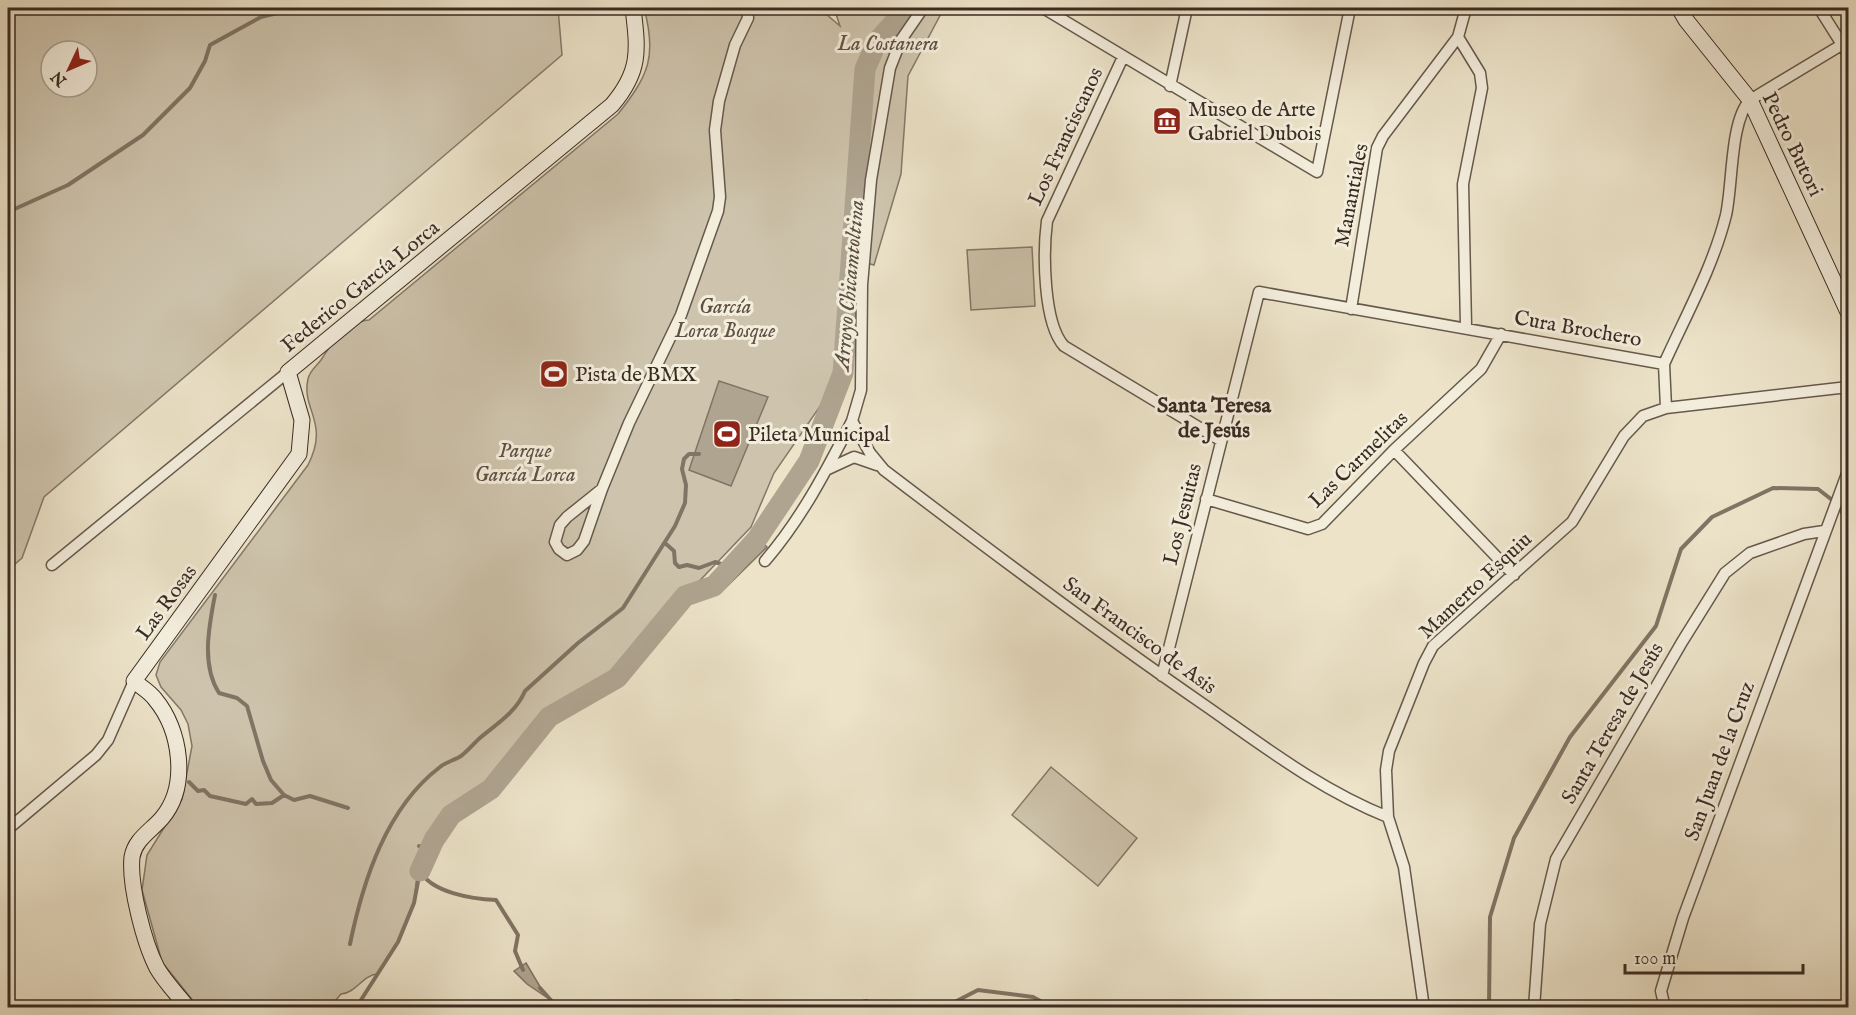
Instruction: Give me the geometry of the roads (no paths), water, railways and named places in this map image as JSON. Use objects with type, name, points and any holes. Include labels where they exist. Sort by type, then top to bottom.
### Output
[{"type":"street","name":"Federico García Lorca","points":[[52,565],[612,105],[633,76],[638,54],[633,8]]},
{"type":"street","points":[[765,561],[790,532],[828,469],[852,421],[861,390],[862,285],[871,180],[890,68],[901,40],[923,8]]},
{"type":"street","points":[[1043,8],[1317,172],[1350,8]]},
{"type":"street","points":[[1170,86],[1187,8]]},
{"type":"street","name":"Manantiales","points":[[1351,309],[1377,148],[1383,136],[1458,37],[1467,8]]},
{"type":"street","name":"Pedro Butori","points":[[1678,8],[1750,100],[1847,305]]},
{"type":"street","points":[[1664,364],[1713,256],[1726,214],[1734,163],[1737,121],[1750,100],[1846,47],[1819,8]]},
{"type":"street","points":[[602,489],[560,525],[555,542],[558,549],[567,555],[577,550],[584,541],[629,423],[681,315],[718,211],[720,197],[715,130],[719,101],[735,45],[748,13]]},
{"type":"street","points":[[1458,37],[1480,73],[1482,88],[1463,184],[1466,326]]},
{"type":"street","name":"Los Franciscanos","points":[[1123,57],[1047,221],[1047,275],[1052,325],[1064,346],[1220,440]]},
{"type":"street","name":"Cura Brochero","points":[[1259,292],[1351,309],[1466,326],[1664,364],[1666,408]]},
{"type":"street","name":"Los Jesuitas","points":[[1162,676],[1259,292]]},
{"type":"street","name":"Las Carmelitas","points":[[1206,499],[1308,528],[1322,524],[1394,450],[1481,369],[1501,334]]},
{"type":"street","name":"Las Rosas","points":[[8,830],[96,755],[108,740],[134,681],[299,454],[302,420],[288,372]]},
{"type":"street","points":[[1666,408],[1848,387]]},
{"type":"street","name":"Mamerto Esquiu","points":[[1424,1008],[1404,867],[1388,817],[1386,770],[1389,751],[1424,663],[1433,646],[1572,522],[1624,436],[1643,416],[1666,408]]},
{"type":"street","name":"San Francisco de Asis","points":[[852,421],[880,466],[1029,580],[1303,774],[1359,805],[1388,817]]},
{"type":"street","points":[[1394,450],[1514,575]]},
{"type":"street","name":"San Francisco de Asis","points":[[828,469],[854,457],[880,466]]},
{"type":"street","name":"San Juan de la Cruz","points":[[1665,1008],[1661,991],[1683,918],[1848,471]]},
{"type":"street","name":"Santa Teresa de Jesús","points":[[1534,1008],[1540,924],[1556,860],[1599,782],[1682,642],[1725,573],[1750,553],[1804,534],[1824,531]]},
{"type":"street","points":[[134,681],[155,698],[170,721],[178,755],[174,799],[162,818],[137,843],[132,856],[133,895],[157,967],[188,1008]]},
{"type":"waterway","points":[[8,212],[68,185],[143,135],[190,88],[205,61],[210,45],[261,17],[298,8]]},
{"type":"waterway","name":"Arroyo Chicamtoltina","points":[[420,871],[434,840],[451,815],[491,789],[549,717],[617,678],[685,596],[714,586],[757,539],[809,461],[843,373],[865,69],[877,42],[907,8]]},
{"type":"waterway","points":[[350,944],[370,871],[391,824],[405,803],[440,767],[461,756],[506,717],[517,705],[525,691],[578,643],[623,608],[675,526],[685,503],[686,485],[682,469],[684,459],[689,454],[699,454]]},
{"type":"waterway","points":[[1489,1008],[1490,917],[1514,838],[1570,737],[1656,626],[1681,549],[1712,517],[1773,488],[1818,489],[1836,503],[1848,522]]},
{"type":"waterway","points":[[665,543],[674,551],[675,563],[679,567],[687,565],[699,568],[715,562],[727,566]]},
{"type":"waterway","points":[[215,595],[208,645],[213,682],[219,693],[237,698],[247,706],[263,761],[271,780],[284,795]]},
{"type":"waterway","points":[[189,782],[198,791],[204,790],[210,796],[246,804],[252,799],[256,804],[272,803],[284,795],[294,800],[310,796],[348,808]]},
{"type":"waterway","name":"Arroyo Chicamtoltina","points":[[419,846],[426,847],[434,840]]},
{"type":"waterway","points":[[420,871],[426,879],[443,890],[465,896],[496,900],[518,935],[515,951],[523,970]]},
{"type":"waterway","points":[[361,1000],[398,942],[414,903],[420,871]]},
{"type":"waterway","points":[[540,988],[558,1008]]},
{"type":"waterway","points":[[943,1008],[978,990],[1033,997],[1053,1008]]},
{"type":"waterway","points":[[699,1008],[737,1001],[775,1008]]},
{"type":"waterway","points":[[842,1008],[866,1001],[887,1008]]},
{"type":"place","name":"Museo de Arte Gabriel Dubois","points":[[1167,121]]},
{"type":"place","name":"Pista de BMX","points":[[554,374]]},
{"type":"place","name":"Pileta Municipal","points":[[727,434]]},
{"type":"district","name":"Santa Teresa de Jesús","points":[[1214,416]]},
{"type":"park label","name":"La Costanera","points":[[888,43]]},
{"type":"park label","name":"García Lorca Bosque","points":[[725,318]]},
{"type":"park label","name":"Parque García Lorca","points":[[525,462]]}]
